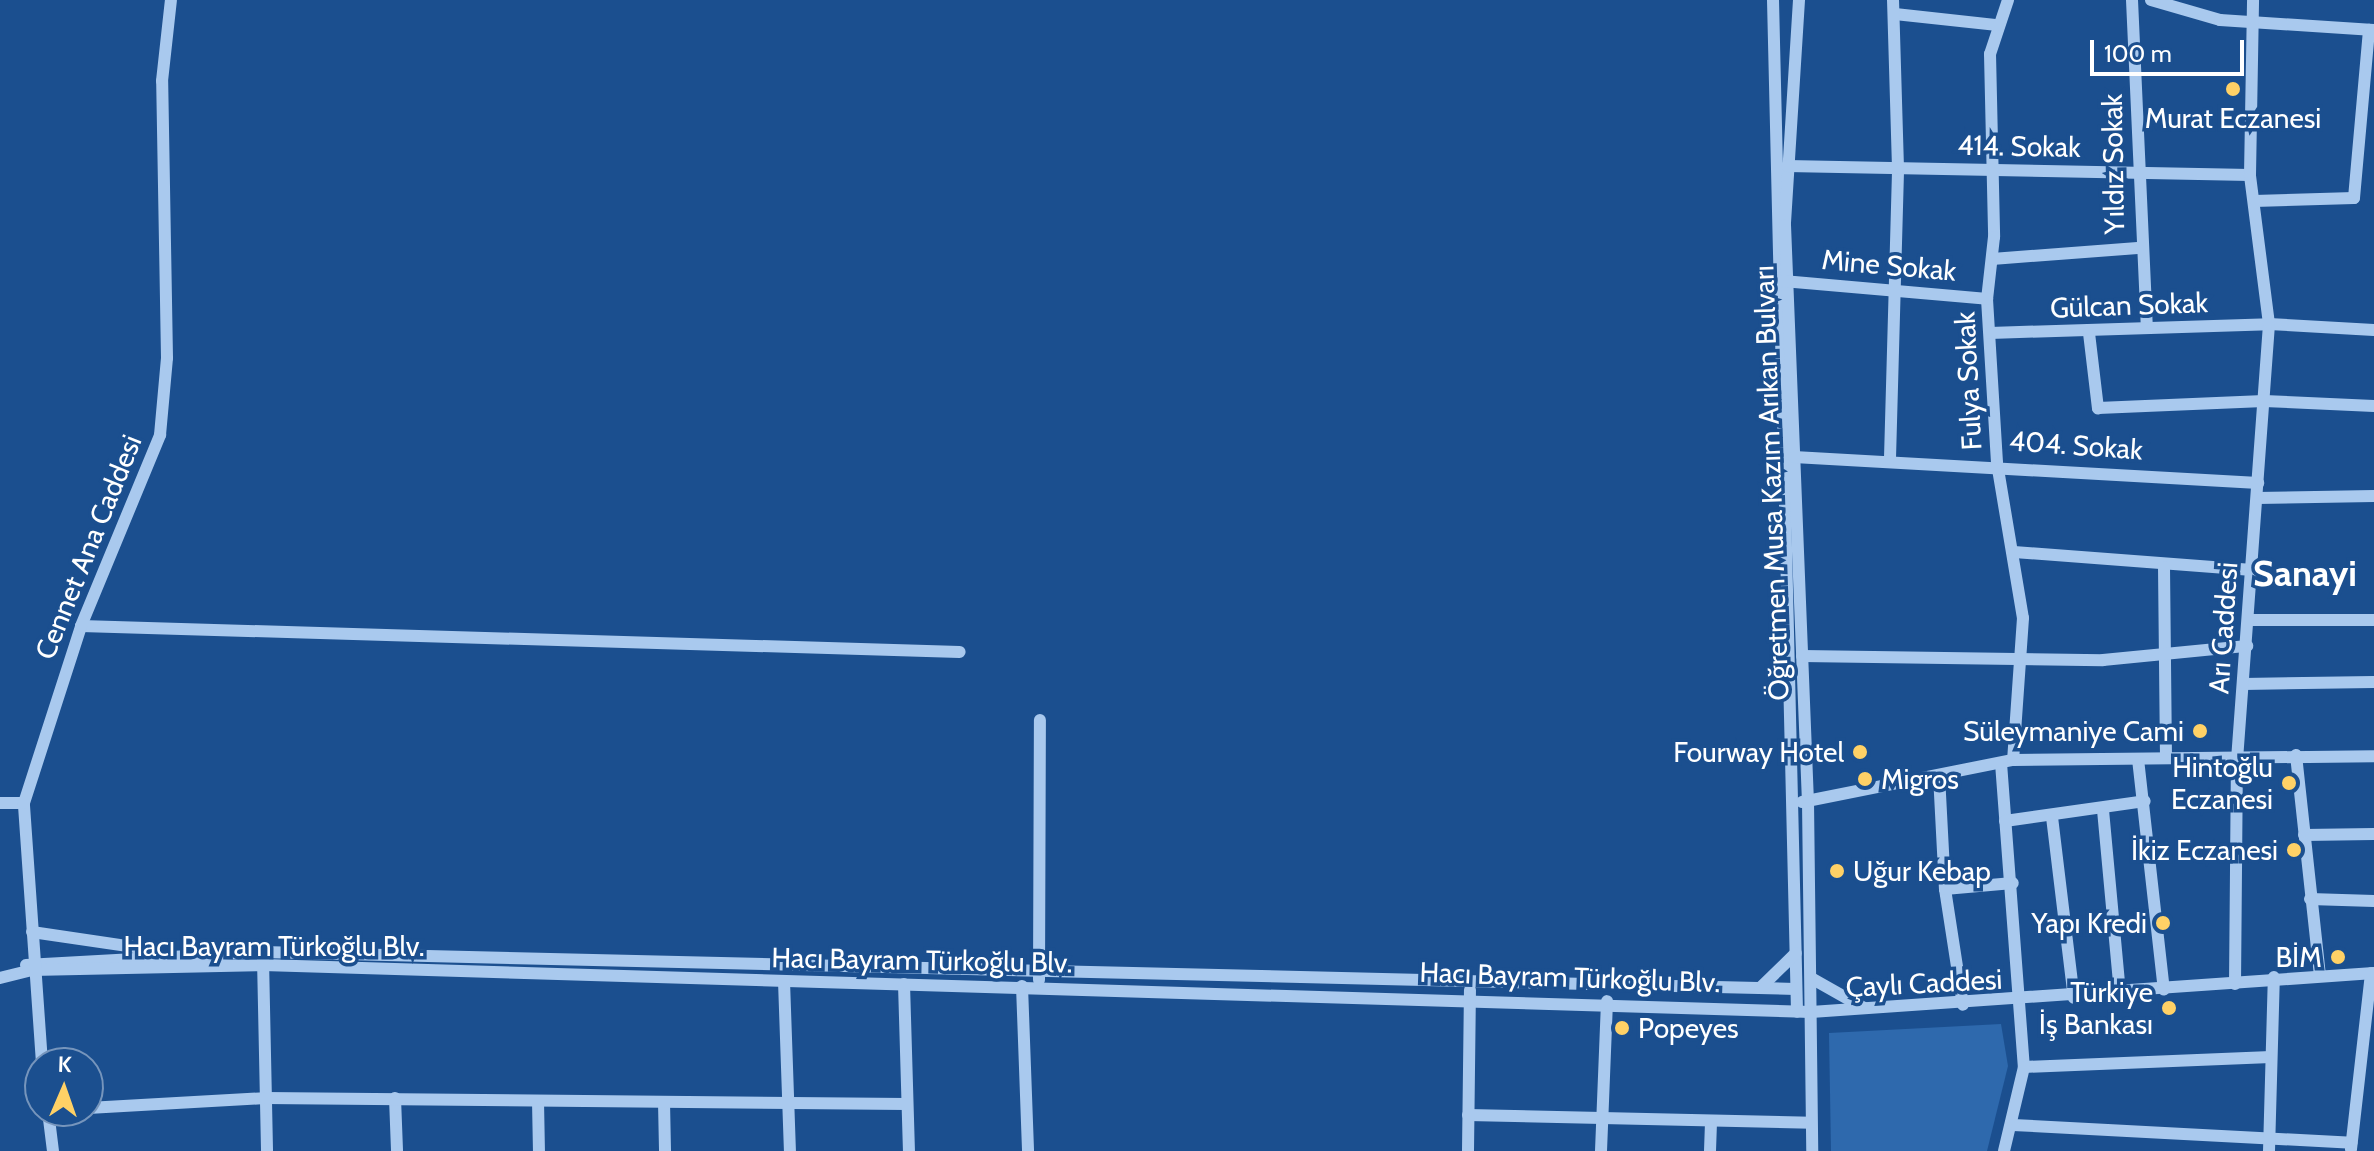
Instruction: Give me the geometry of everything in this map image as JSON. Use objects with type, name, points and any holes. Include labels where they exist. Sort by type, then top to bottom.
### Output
[{"type":"street","name":"Cennet Ana Caddesi","points":[[40,1047],[24,803],[81,626],[160,435],[167,358],[162,81],[171,0]]},
{"type":"street","name":"Öğretmen Musa Kazım Arıkan Bulvarı","points":[[1773,0],[1797,1012]]},
{"type":"street","name":"Öğretmen Musa Kazım Arıkan Bulvarı","points":[[1799,0],[1782,281],[1794,457],[1808,802],[1812,1151]]},
{"type":"street","points":[[1890,458],[1891,285],[1898,168],[1893,0]]},
{"type":"street","name":"Fulya Sokak","points":[[2004,1151],[2013,1125],[2024,1067],[2013,883],[2005,821],[2007,762],[2020,657],[2014,552],[1997,463],[1987,299],[1992,259],[1987,103],[1997,25],[2008,0]]},
{"type":"street","name":"Yıldız Sokak","points":[[2132,0],[2138,248],[2147,328]]},
{"type":"street","points":[[2151,0],[2254,23],[2372,30],[2354,198],[2254,201]]},
{"type":"street","name":"Arı Caddesi","points":[[2235,984],[2237,760],[2250,620],[2269,324],[2250,175],[2253,0]]},
{"type":"street","points":[[1895,14],[1997,25]]},
{"type":"street","name":"414. Sokak","points":[[1787,166],[2250,175]]},
{"type":"street","points":[[1992,259],[2138,248]]},
{"type":"street","name":"Mine Sokak","points":[[1782,281],[1891,285],[1987,299]]},
{"type":"street","name":"Gülcan Sokak","points":[[1990,333],[2089,333],[2269,324],[2374,330]]},
{"type":"street","points":[[2089,333],[2098,408],[2264,401],[2374,406]]},
{"type":"street","name":"404. Sokak","points":[[1794,457],[1997,463],[2258,483]]},
{"type":"street","points":[[2257,498],[2374,496]]},
{"type":"street","points":[[2014,552],[2164,567],[2252,570]]},
{"type":"street","points":[[2164,567],[2159,659],[2166,758]]},
{"type":"street","points":[[2250,620],[2374,620]]},
{"type":"street","points":[[81,626],[960,652]]},
{"type":"street","points":[[1802,656],[2159,659],[2247,646]]},
{"type":"street","points":[[2243,684],[2374,682]]},
{"type":"street","points":[[1039,987],[1040,720]]},
{"type":"street","points":[[2296,755],[2320,976]]},
{"type":"street","points":[[1793,803],[2007,762],[2374,756]]},
{"type":"street","points":[[2138,759],[2164,990]]},
{"type":"street","points":[[1939,775],[1945,889],[1963,1005]]},
{"type":"street","points":[[2005,821],[2103,810],[2145,801]]},
{"type":"street","points":[[0,803],[24,803]]},
{"type":"street","points":[[2103,810],[2120,993]]},
{"type":"street","points":[[2052,817],[2074,998]]},
{"type":"street","points":[[2304,835],[2374,834]]},
{"type":"street","points":[[1945,889],[2013,883]]},
{"type":"street","points":[[2310,899],[2374,901]]},
{"type":"street","points":[[32,932],[187,954]]},
{"type":"street","name":"Hacı Bayram Türkoğlu Blv.","points":[[1760,988],[1796,953]]},
{"type":"street","name":"Hacı Bayram Türkoğlu Blv.","points":[[33,967],[187,954],[784,981],[1470,996],[1811,1012]]},
{"type":"street","points":[[263,958],[267,1151]]},
{"type":"street","name":"Hacı Bayram Türkoğlu Blv.","points":[[33,967],[263,958],[1796,989]]},
{"type":"street","points":[[0,971],[33,967]]},
{"type":"street","points":[[0,978],[33,967]]},
{"type":"street","points":[[2013,1125],[2269,1134],[2351,1147],[2370,1015],[2372,973]]},
{"type":"street","name":"Çaylı Caddesi","points":[[1811,1012],[2022,1002],[2235,984],[2274,977],[2372,973]]},
{"type":"street","points":[[2269,1151],[2274,977]]},
{"type":"street","points":[[1811,978],[1871,1010]]},
{"type":"street","points":[[784,981],[790,1151]]},
{"type":"street","points":[[1468,1151],[1471,982]]},
{"type":"street","points":[[904,984],[909,1151]]},
{"type":"street","points":[[1022,986],[1028,1151]]},
{"type":"street","points":[[1601,1151],[1607,1001]]},
{"type":"street","points":[[2024,1067],[2271,1057]]},
{"type":"street","points":[[104,1107],[265,1098],[907,1104]]},
{"type":"street","points":[[395,1098],[397,1151]]},
{"type":"street","points":[[538,1101],[539,1151]]},
{"type":"street","points":[[664,1102],[665,1151]]},
{"type":"street","points":[[1468,1115],[1811,1123]]},
{"type":"street","points":[[1710,1151],[1711,1121]]},
{"type":"street","points":[[50,1127],[53,1151]]},
{"type":"shaded area","points":[[2001,1024],[2008,1066],[1987,1151],[1831,1151],[1829,1033]]},
{"type":"place","name":"Murat Eczanesi","points":[[2233,89]]},
{"type":"place","name":"Süleymaniye Cami","points":[[2200,731]]},
{"type":"place","name":"Fourway Hotel","points":[[1860,752]]},
{"type":"place","name":"Migros","points":[[1865,779]]},
{"type":"place","name":"Hintoğlu Eczanesi","points":[[2289,783]]},
{"type":"place","name":"İkiz Eczanesi","points":[[2294,850]]},
{"type":"place","name":"Uğur Kebap","points":[[1837,871]]},
{"type":"place","name":"Yapı Kredi","points":[[2163,923]]},
{"type":"place","name":"BİM","points":[[2338,957]]},
{"type":"place","name":"Türkiye İş Bankası","points":[[2169,1008]]},
{"type":"place","name":"Popeyes","points":[[1622,1028]]},
{"type":"district","name":"Sanayi","points":[[2305,574]]}]
